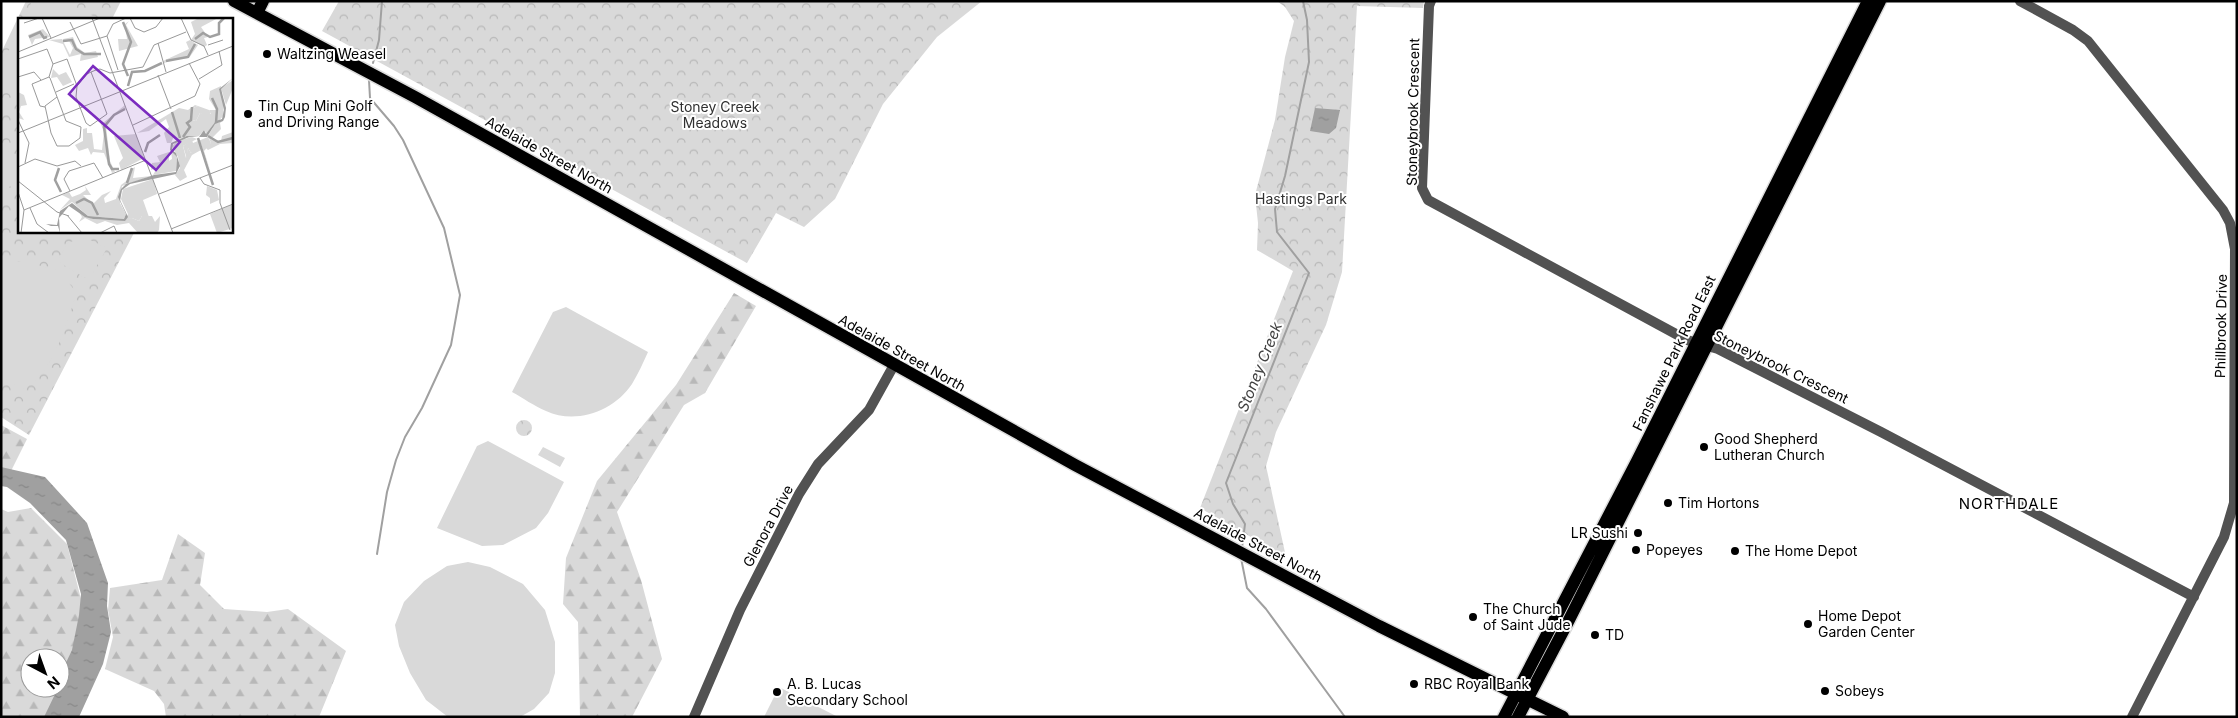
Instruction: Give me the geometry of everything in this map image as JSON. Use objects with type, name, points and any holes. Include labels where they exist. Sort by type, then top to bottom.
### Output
[{"type":"main road","name":"Adelaide Street North","points":[[234,1],[415,97],[1074,465],[1379,626],[1563,717]]},
{"type":"main road","points":[[257,14],[263,1]]},
{"type":"main road","name":"Fanshawe Park Road East","points":[[1518,717],[1868,1]]},
{"type":"main road","name":"Fanshawe Park Road East","points":[[1504,717],[1637,461],[1780,197],[1880,1]]},
{"type":"street","name":"Stoneybrook Crescent","points":[[1431,1],[1429,6],[1422,188],[1428,200],[1687,340],[1702,344],[1890,436],[2194,598]]},
{"type":"street","name":"Phillbrook Drive","points":[[2020,1],[2073,30],[2088,42],[2234,222],[2236,312],[2233,406],[2234,503],[2224,537],[2132,717]]},
{"type":"street","name":"Glenora Drive","points":[[694,717],[740,610],[799,494],[818,464],[869,410],[894,365]]},
{"type":"green space","points":[[26,1],[121,1],[112,18],[18,18],[18,232],[134,232],[29,435],[1,417],[1,53]]},
{"type":"green space","points":[[32,1],[63,1],[95,17],[94,18],[24,18]]},
{"type":"green space","name":"Stoney Creek Meadows","points":[[339,1],[982,1],[937,37],[883,104],[835,199],[804,227],[776,213],[747,263],[322,31]]},
{"type":"green space","name":"Hastings Park","points":[[1277,1],[1424,1],[1423,8],[1357,6],[1342,272],[1326,325],[1276,432],[1266,466],[1286,557],[1200,508],[1293,271],[1257,250],[1258,223],[1255,195],[1275,120],[1285,57],[1294,21],[1285,7]]},
{"type":"green space","points":[[18,31],[18,96],[1,88],[1,67]]},
{"type":"green space","points":[[1,148],[18,156],[18,169],[17,182],[1,192]]},
{"type":"green space","points":[[81,238],[88,239],[107,248],[91,276],[85,278],[57,261],[68,243]]},
{"type":"green space","points":[[1,262],[27,262],[59,271],[77,293],[58,347],[51,360],[34,382],[23,389],[1,376]]},
{"type":"green space","points":[[734,293],[756,306],[705,393],[684,405],[617,512],[641,580],[662,659],[632,717],[580,717],[578,622],[563,604],[566,558],[597,481],[676,385]]},
{"type":"green space","points":[[566,307],[648,352],[632,384],[615,402],[594,413],[582,416],[558,415],[542,409],[512,392],[553,312]]},
{"type":"green space","points":[[521,420],[527,420],[532,425],[530,434],[521,436],[516,431],[516,425]]},
{"type":"green space","points":[[1,425],[27,439],[10,473],[1,470]]},
{"type":"green space","points":[[488,441],[564,482],[548,513],[536,528],[503,545],[482,546],[437,528],[477,446]]},
{"type":"green space","points":[[543,447],[565,458],[560,467],[538,455]]},
{"type":"green space","points":[[31,508],[67,544],[81,599],[80,619],[70,659],[70,648],[20,648],[20,698],[55,698],[47,717],[1,717],[1,509],[8,512]]},
{"type":"green space","points":[[178,534],[205,553],[200,585],[224,609],[267,612],[288,609],[346,651],[319,717],[166,717],[164,704],[154,691],[105,669],[113,637],[108,610],[110,588],[162,580]]},
{"type":"green space","points":[[468,562],[490,567],[523,584],[545,610],[555,642],[555,673],[549,693],[534,709],[520,717],[448,717],[426,700],[410,673],[399,646],[395,625],[404,602],[424,581],[447,566]]},
{"type":"green space","points":[[779,687],[838,717],[764,717]]},
{"type":"water","points":[[1315,108],[1340,110],[1336,128],[1329,134],[1310,131]]},
{"type":"water","points":[[1,467],[45,477],[87,523],[108,583],[107,606],[111,632],[103,664],[79,717],[44,717],[53,698],[70,698],[70,654],[79,615],[81,594],[66,540],[30,503],[7,487],[1,486]]},
{"type":"waterway","points":[[373,63],[379,40],[382,1]]},
{"type":"waterway","name":"Stoney Creek","points":[[1242,548],[1245,524],[1233,504],[1226,483],[1309,273],[1277,232],[1275,209],[1285,176],[1309,62],[1307,20],[1303,1]]},
{"type":"waterway","points":[[369,80],[370,98],[394,126],[403,140],[444,228],[460,295],[451,345],[422,408],[405,437],[396,460],[387,492],[377,554]]},
{"type":"waterway","name":"Stoney Creek","points":[[1241,558],[1247,588],[1266,609],[1345,717]]},
{"type":"place","name":"Waltzing Weasel","points":[[267,54]]},
{"type":"place","name":"Tin Cup Mini Golf and Driving Range","points":[[248,114]]},
{"type":"place","name":"Good Shepherd Lutheran Church","points":[[1704,447]]},
{"type":"place","name":"Tim Hortons","points":[[1668,503]]},
{"type":"place","name":"LR Sushi","points":[[1638,533]]},
{"type":"place","name":"Popeyes","points":[[1636,550]]},
{"type":"place","name":"The Home Depot","points":[[1735,551]]},
{"type":"place","name":"The Church of Saint Jude","points":[[1473,617]]},
{"type":"place","name":"Home Depot Garden Center","points":[[1808,624]]},
{"type":"place","name":"TD","points":[[1595,635]]},
{"type":"place","name":"RBC Royal Bank","points":[[1414,684]]},
{"type":"place","name":"Sobeys","points":[[1825,691]]},
{"type":"place","name":"A. B. Lucas Secondary School","points":[[777,692]]},
{"type":"district","name":"NORTHDALE","points":[[2009,504]]}]
